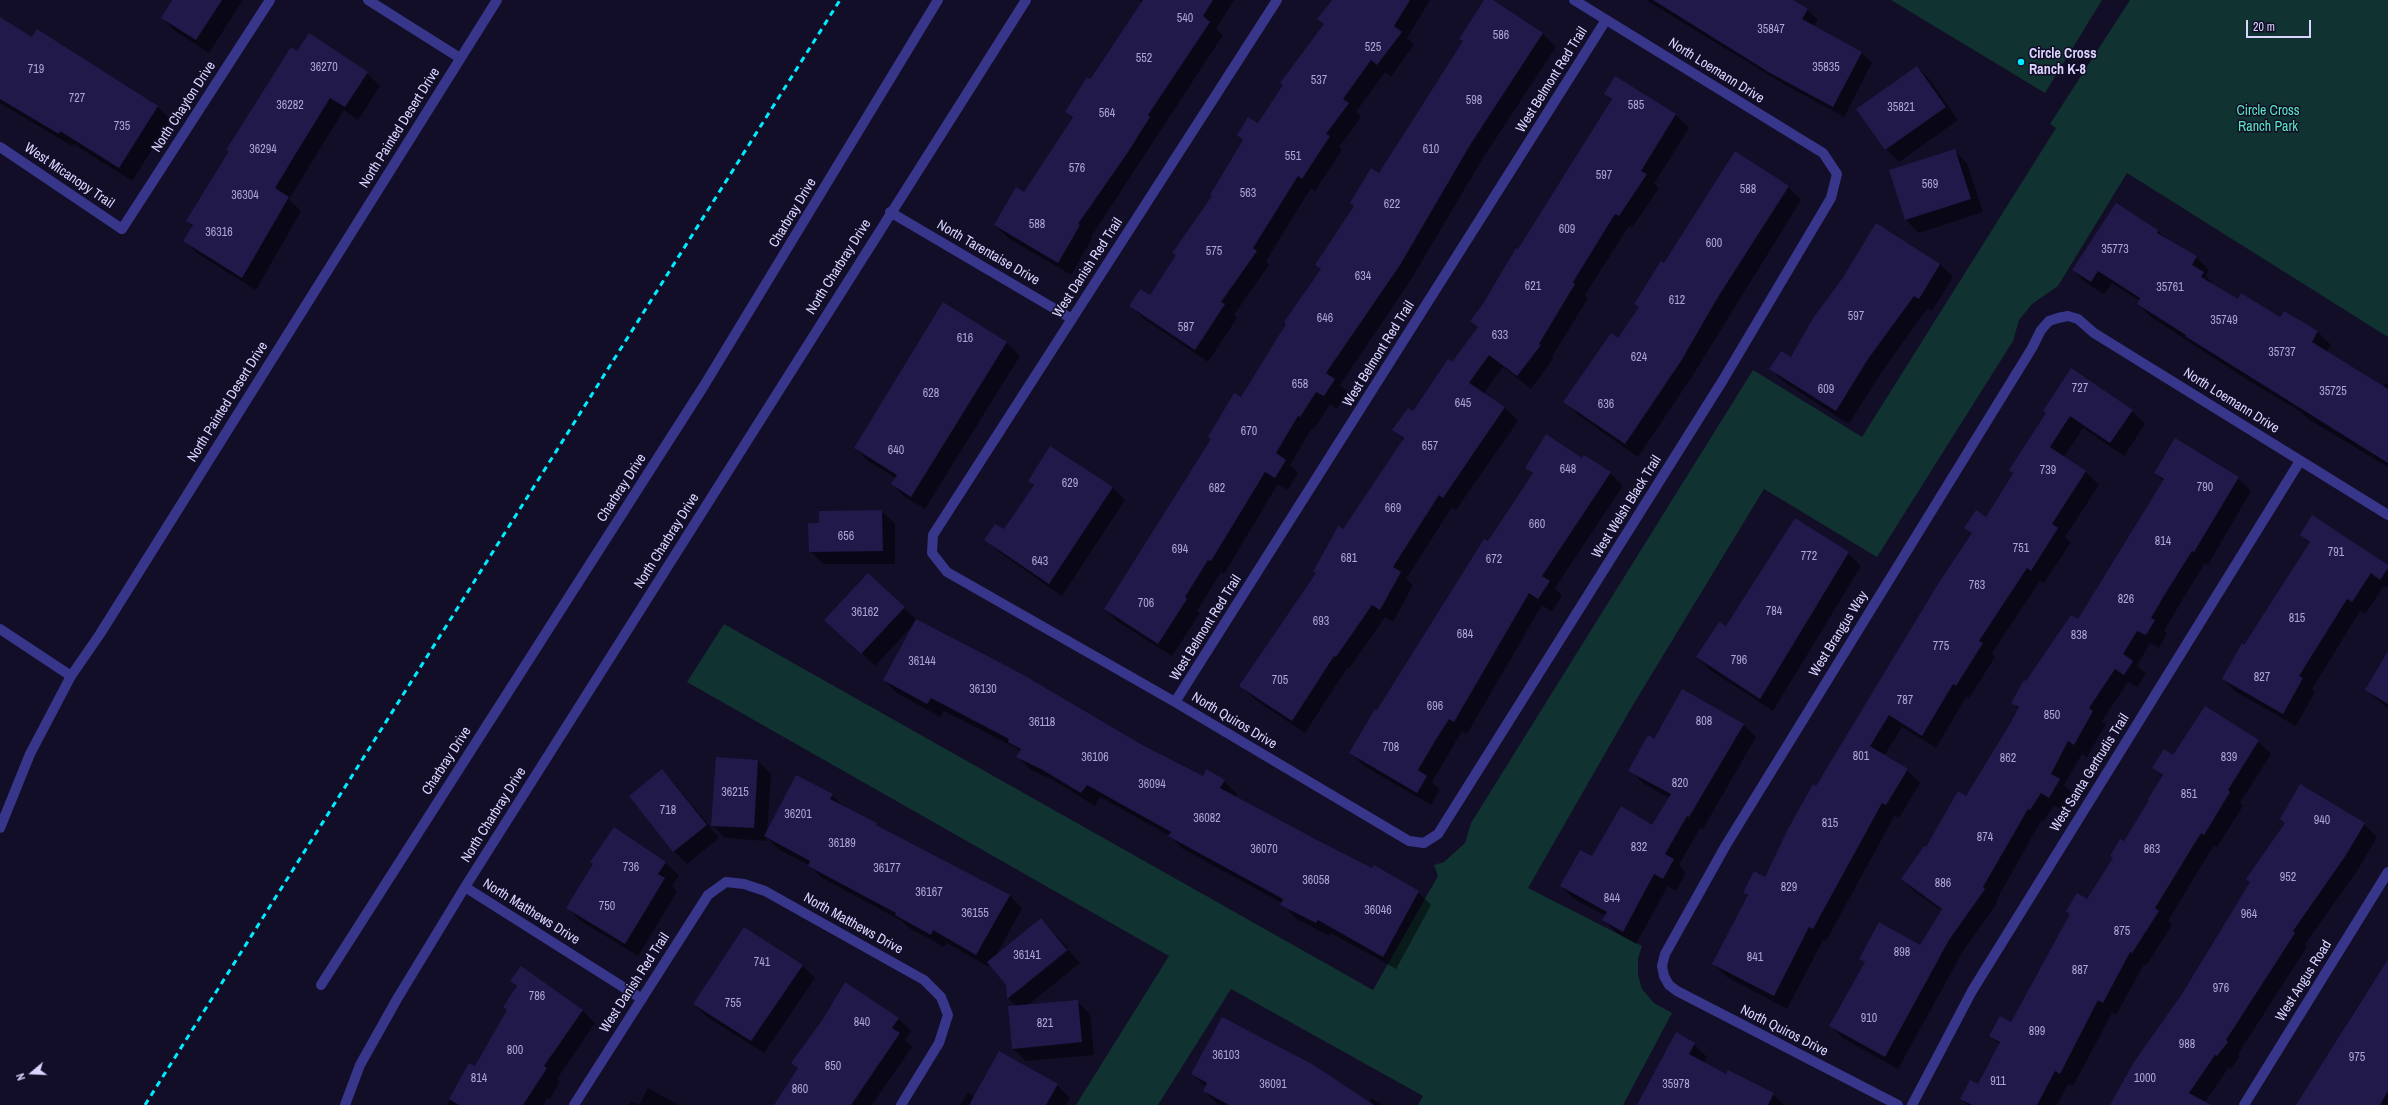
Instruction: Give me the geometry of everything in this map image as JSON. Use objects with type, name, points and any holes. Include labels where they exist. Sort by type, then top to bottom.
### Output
[{"type":"street","name":"North Chayton Drive","points":[[122,229],[270,0]]},
{"type":"street","points":[[368,0],[460,58]]},
{"type":"street","name":"North Painted Desert Drive","points":[[0,828],[30,754],[71,676],[104,628],[497,0]]},
{"type":"street","name":"Charbray Drive","points":[[321,985],[705,384],[938,0]]},
{"type":"street","name":"North Charbray Drive","points":[[345,1105],[360,1065],[397,999],[465,887],[890,212],[1026,0]]},
{"type":"street","name":"West Danish Red Trail","points":[[932,553],[933,535],[1277,0]]},
{"type":"street","name":"North Loemann Drive","points":[[1574,0],[1823,153],[1837,174]]},
{"type":"street","name":"West Belmont Red Trail","points":[[1175,702],[1606,20]]},
{"type":"street","name":"West Micanopy Trail","points":[[0,147],[122,229]]},
{"type":"street","name":"West Welsh Black Trail","points":[[1424,843],[1438,834],[1724,380],[1831,198],[1837,174]]},
{"type":"street","name":"North Tarentaise Drive","points":[[890,212],[1072,319]]},
{"type":"street","name":"North Loemann Drive","points":[[2058,318],[2068,316],[2078,319],[2094,333],[2388,515]]},
{"type":"street","name":"West Brangus Way","points":[[1664,976],[1662,966],[1665,954],[1726,845],[2032,348],[2041,330],[2049,322],[2058,318]]},
{"type":"street","name":"West Santa Gertrudis Trail","points":[[1912,1105],[1972,991],[2300,461]]},
{"type":"street","name":"North Quiros Drive","points":[[932,553],[947,572],[1175,702],[1409,841],[1424,843]]},
{"type":"street","points":[[0,629],[71,676]]},
{"type":"street","name":"West Angus Road","points":[[2244,1105],[2388,872]]},
{"type":"street","name":"West Danish Red Trail","points":[[574,1105],[708,895],[726,882]]},
{"type":"street","name":"North Matthews Drive","points":[[726,882],[765,891],[924,980],[941,996],[948,1015],[939,1043],[901,1105]]},
{"type":"street","name":"North Matthews Drive","points":[[465,887],[642,999]]},
{"type":"street","name":"North Quiros Drive","points":[[1664,976],[1669,985],[1677,991],[1898,1105]]},
{"type":"green space","points":[[1891,0],[2102,0],[2045,93]]},
{"type":"green space","name":"Circle Cross Ranch Park","points":[[2130,0],[2388,0],[2388,337],[2127,173],[2058,286],[2032,304],[2019,320],[2013,341],[1877,557],[1764,489],[1630,710],[1528,888],[1642,946],[1638,958],[1638,975],[1642,989],[1654,1003],[1672,1013],[1623,1105],[1418,1105],[1423,1096],[1231,989],[1158,1105],[1076,1105],[1169,956],[687,682],[724,624],[1373,990],[1438,876],[1434,865],[1444,862],[1465,843],[1471,823],[1753,370],[1862,437],[2056,128],[2050,124]]},
{"type":"building","points":[[172,0],[222,0],[196,40],[161,18]]},
{"type":"building","points":[[1143,0],[1213,0],[1203,16],[1210,22],[1148,115],[1150,117],[1128,152],[1078,224],[1080,225],[1058,263],[994,225],[1016,187],[1024,192],[1073,117],[1065,112],[1087,77],[1090,79]]},
{"type":"building","points":[[1332,0],[1410,0],[1394,26],[1402,32],[1377,65],[1371,60],[1343,99],[1349,103],[1326,134],[1330,136],[1302,179],[1298,176],[1253,248],[1257,251],[1221,302],[1225,304],[1195,350],[1129,306],[1140,289],[1150,295],[1176,255],[1172,253],[1212,196],[1210,195],[1243,140],[1237,135],[1248,117],[1258,123],[1283,85],[1280,83],[1324,24],[1317,19]]},
{"type":"building","points":[[1484,0],[1493,0],[1543,33],[1470,145],[1400,265],[1326,373],[1335,379],[1324,396],[1316,392],[1300,417],[1298,416],[1276,453],[1286,460],[1275,478],[1265,472],[1211,561],[1208,560],[1185,597],[1187,599],[1158,644],[1104,609],[1211,439],[1208,437],[1234,393],[1241,397],[1286,324],[1284,322],[1321,269],[1315,265],[1354,206],[1350,203],[1371,168],[1379,173],[1463,41],[1459,39]]},
{"type":"building","points":[[1653,0],[1793,0],[1808,9],[1802,19],[1862,52],[1833,107],[1770,73]]},
{"type":"building","points":[[0,17],[32,37],[37,29],[158,106],[119,168],[60,131],[59,134],[0,99]]},
{"type":"building","points":[[309,33],[368,72],[345,107],[330,98],[298,150],[275,188],[289,197],[242,278],[183,241],[193,225],[186,221],[229,151],[226,150],[291,47],[297,51]]},
{"type":"building","points":[[1917,66],[1946,107],[1885,150],[1856,109]]},
{"type":"building","points":[[1615,76],[1676,114],[1641,171],[1647,174],[1619,216],[1615,214],[1573,282],[1575,284],[1539,344],[1541,345],[1517,376],[1489,355],[1469,383],[1505,407],[1443,498],[1439,495],[1393,567],[1401,572],[1380,610],[1372,605],[1336,657],[1334,656],[1292,721],[1239,686],[1316,573],[1313,572],[1338,526],[1343,529],[1404,438],[1392,430],[1408,408],[1413,411],[1448,359],[1452,362],[1478,327],[1470,321],[1484,302],[1516,248],[1518,249],[1612,99],[1604,94]]},
{"type":"building","points":[[1955,149],[1971,199],[1905,220],[1889,170]]},
{"type":"building","points":[[1735,151],[1789,186],[1718,297],[1681,361],[1625,444],[1563,402],[1611,333],[1618,338],[1639,307],[1634,304],[1661,261],[1664,263]]},
{"type":"building","points":[[2116,203],[2158,230],[2157,233],[2197,256],[2192,265],[2204,272],[2201,277],[2238,299],[2241,293],[2280,317],[2284,311],[2318,331],[2312,342],[2388,389],[2388,463],[2185,336],[2186,335],[2137,304],[2140,298],[2098,271],[2091,282],[2072,270]]},
{"type":"building","points":[[1876,223],[1940,264],[1919,299],[1914,296],[1868,359],[1836,411],[1769,369],[1781,351],[1791,357],[1813,318],[1842,279]]},
{"type":"building","points":[[943,302],[1007,342],[911,497],[891,484],[897,475],[854,448]]},
{"type":"building","points":[[2071,368],[2133,410],[2110,443],[2070,416],[2050,447],[2086,471],[2052,524],[2058,528],[2031,571],[2027,568],[1979,641],[1983,643],[1956,686],[1953,684],[1922,736],[1889,715],[1870,746],[1908,769],[1886,805],[1882,803],[1813,929],[1809,927],[1774,996],[1712,964],[1748,895],[1743,893],[1754,871],[1765,877],[1788,829],[1813,784],[1816,786],[1938,584],[1972,533],[1964,528],[1976,510],[1986,517],[2013,473],[2009,470],[2046,413],[2043,411]]},
{"type":"building","points":[[1546,434],[1582,458],[1584,455],[1611,472],[1542,576],[1550,581],[1538,599],[1529,593],[1454,722],[1449,719],[1435,741],[1418,770],[1427,776],[1417,793],[1349,753],[1375,709],[1377,710],[1484,539],[1488,541],[1533,473],[1525,468]]},
{"type":"building","points":[[2175,438],[2239,477],[2194,552],[2192,551],[2165,594],[2151,618],[2155,620],[2146,635],[2137,631],[2123,654],[2133,661],[2124,675],[2115,669],[2089,708],[2093,711],[2074,745],[2068,741],[2051,774],[2060,779],[2049,798],[2041,793],[2030,810],[2028,809],[1983,887],[1985,889],[1949,940],[1885,1057],[1829,1026],[1865,962],[1859,959],[1879,922],[1920,945],[1942,909],[1901,879],[1924,846],[1926,847],[1958,791],[1966,796],[2019,707],[2011,703],[2024,680],[2026,681],[2071,615],[2078,619],[2164,479],[2154,473]]},
{"type":"building","points":[[1050,446],[1113,487],[1049,584],[984,540],[995,524],[1004,529],[1034,485],[1028,481]]},
{"type":"building","points":[[882,510],[883,551],[809,552],[808,523],[819,523],[819,511]]},
{"type":"building","points":[[2312,515],[2388,565],[2388,568],[2380,580],[2371,573],[2352,602],[2347,599],[2299,676],[2303,678],[2283,714],[2222,679],[2242,643],[2244,645],[2310,542],[2300,535]]},
{"type":"building","points":[[1795,518],[1849,552],[1760,699],[1696,657],[1719,622],[1726,626]]},
{"type":"building","points":[[868,573],[905,607],[861,654],[824,620]]},
{"type":"building","points":[[916,619],[1020,673],[1144,746],[1203,776],[1206,769],[1225,780],[1220,788],[1372,868],[1374,865],[1419,891],[1383,957],[1318,920],[1316,923],[1280,905],[1283,899],[1168,836],[1171,832],[1087,785],[1081,793],[1041,769],[1016,757],[1021,749],[1008,742],[1009,739],[931,698],[927,704],[883,680]]},
{"type":"building","points":[[2388,651],[2388,704],[2365,690]]},
{"type":"building","points":[[1682,689],[1744,724],[1689,817],[1687,816],[1665,854],[1674,859],[1663,879],[1654,874],[1623,932],[1602,920],[1607,912],[1560,886],[1580,850],[1592,856],[1621,806],[1652,825],[1671,794],[1628,771],[1648,735],[1654,739]]},
{"type":"building","points":[[2205,706],[2259,740],[2228,790],[2230,792],[2204,835],[2201,833],[2155,908],[2159,911],[2132,953],[2130,952],[2103,1003],[2098,1000],[2060,1074],[2055,1071],[2037,1105],[1972,1105],[1960,1099],[1970,1080],[1978,1084],[2000,1042],[1989,1036],[2000,1016],[2011,1022],[2070,914],[2066,911],[2077,893],[2087,899],[2113,858],[2110,856],[2120,839],[2124,841],[2149,800],[2148,799],[2163,775],[2152,768],[2164,749],[2173,755]]},
{"type":"building","points":[[716,757],[758,760],[754,828],[711,826]]},
{"type":"building","points":[[662,769],[707,825],[673,852],[629,796]]},
{"type":"building","points":[[796,775],[833,794],[830,799],[877,823],[876,825],[1010,895],[976,955],[933,930],[931,935],[895,915],[896,913],[808,866],[810,861],[764,836]]},
{"type":"building","points":[[2300,784],[2365,823],[2346,855],[2293,931],[2295,933],[2226,1040],[2228,1042],[2217,1056],[2215,1055],[2189,1093],[2211,1105],[2110,1105],[2134,1062],[2182,994],[2250,882],[2246,879],[2285,823],[2280,819]]},
{"type":"building","points":[[614,827],[666,862],[658,874],[665,878],[625,944],[566,908],[593,864],[590,862]]},
{"type":"building","points":[[1041,918],[1067,950],[1007,999],[1006,985],[987,962]]},
{"type":"building","points":[[744,927],[803,965],[751,1041],[693,1004]]},
{"type":"building","points":[[2388,959],[2388,1091],[2380,1105],[2296,1105]]},
{"type":"building","points":[[521,966],[583,1010],[544,1066],[547,1068],[523,1105],[459,1105],[449,1099],[469,1063],[475,1066],[507,1010],[503,1007],[517,986],[510,981]]},
{"type":"building","points":[[845,982],[899,1018],[892,1028],[900,1033],[851,1105],[774,1105],[798,1068],[791,1063],[823,1019]]},
{"type":"building","points":[[1078,1000],[1082,1042],[1012,1049],[1008,1006]]},
{"type":"building","points":[[1222,1017],[1312,1064],[1374,1105],[1229,1105],[1203,1091],[1207,1083],[1191,1074]]},
{"type":"building","points":[[1676,1032],[1695,1043],[1689,1054],[1726,1074],[1728,1070],[1774,1093],[1768,1105],[1637,1105]]},
{"type":"building","points":[[999,1051],[1058,1084],[1046,1105],[969,1105]]},
{"type":"railway","points":[[145,1105],[840,0]]},
{"type":"place","name":"Circle Cross Ranch K-8","points":[[2021,62]]}]
